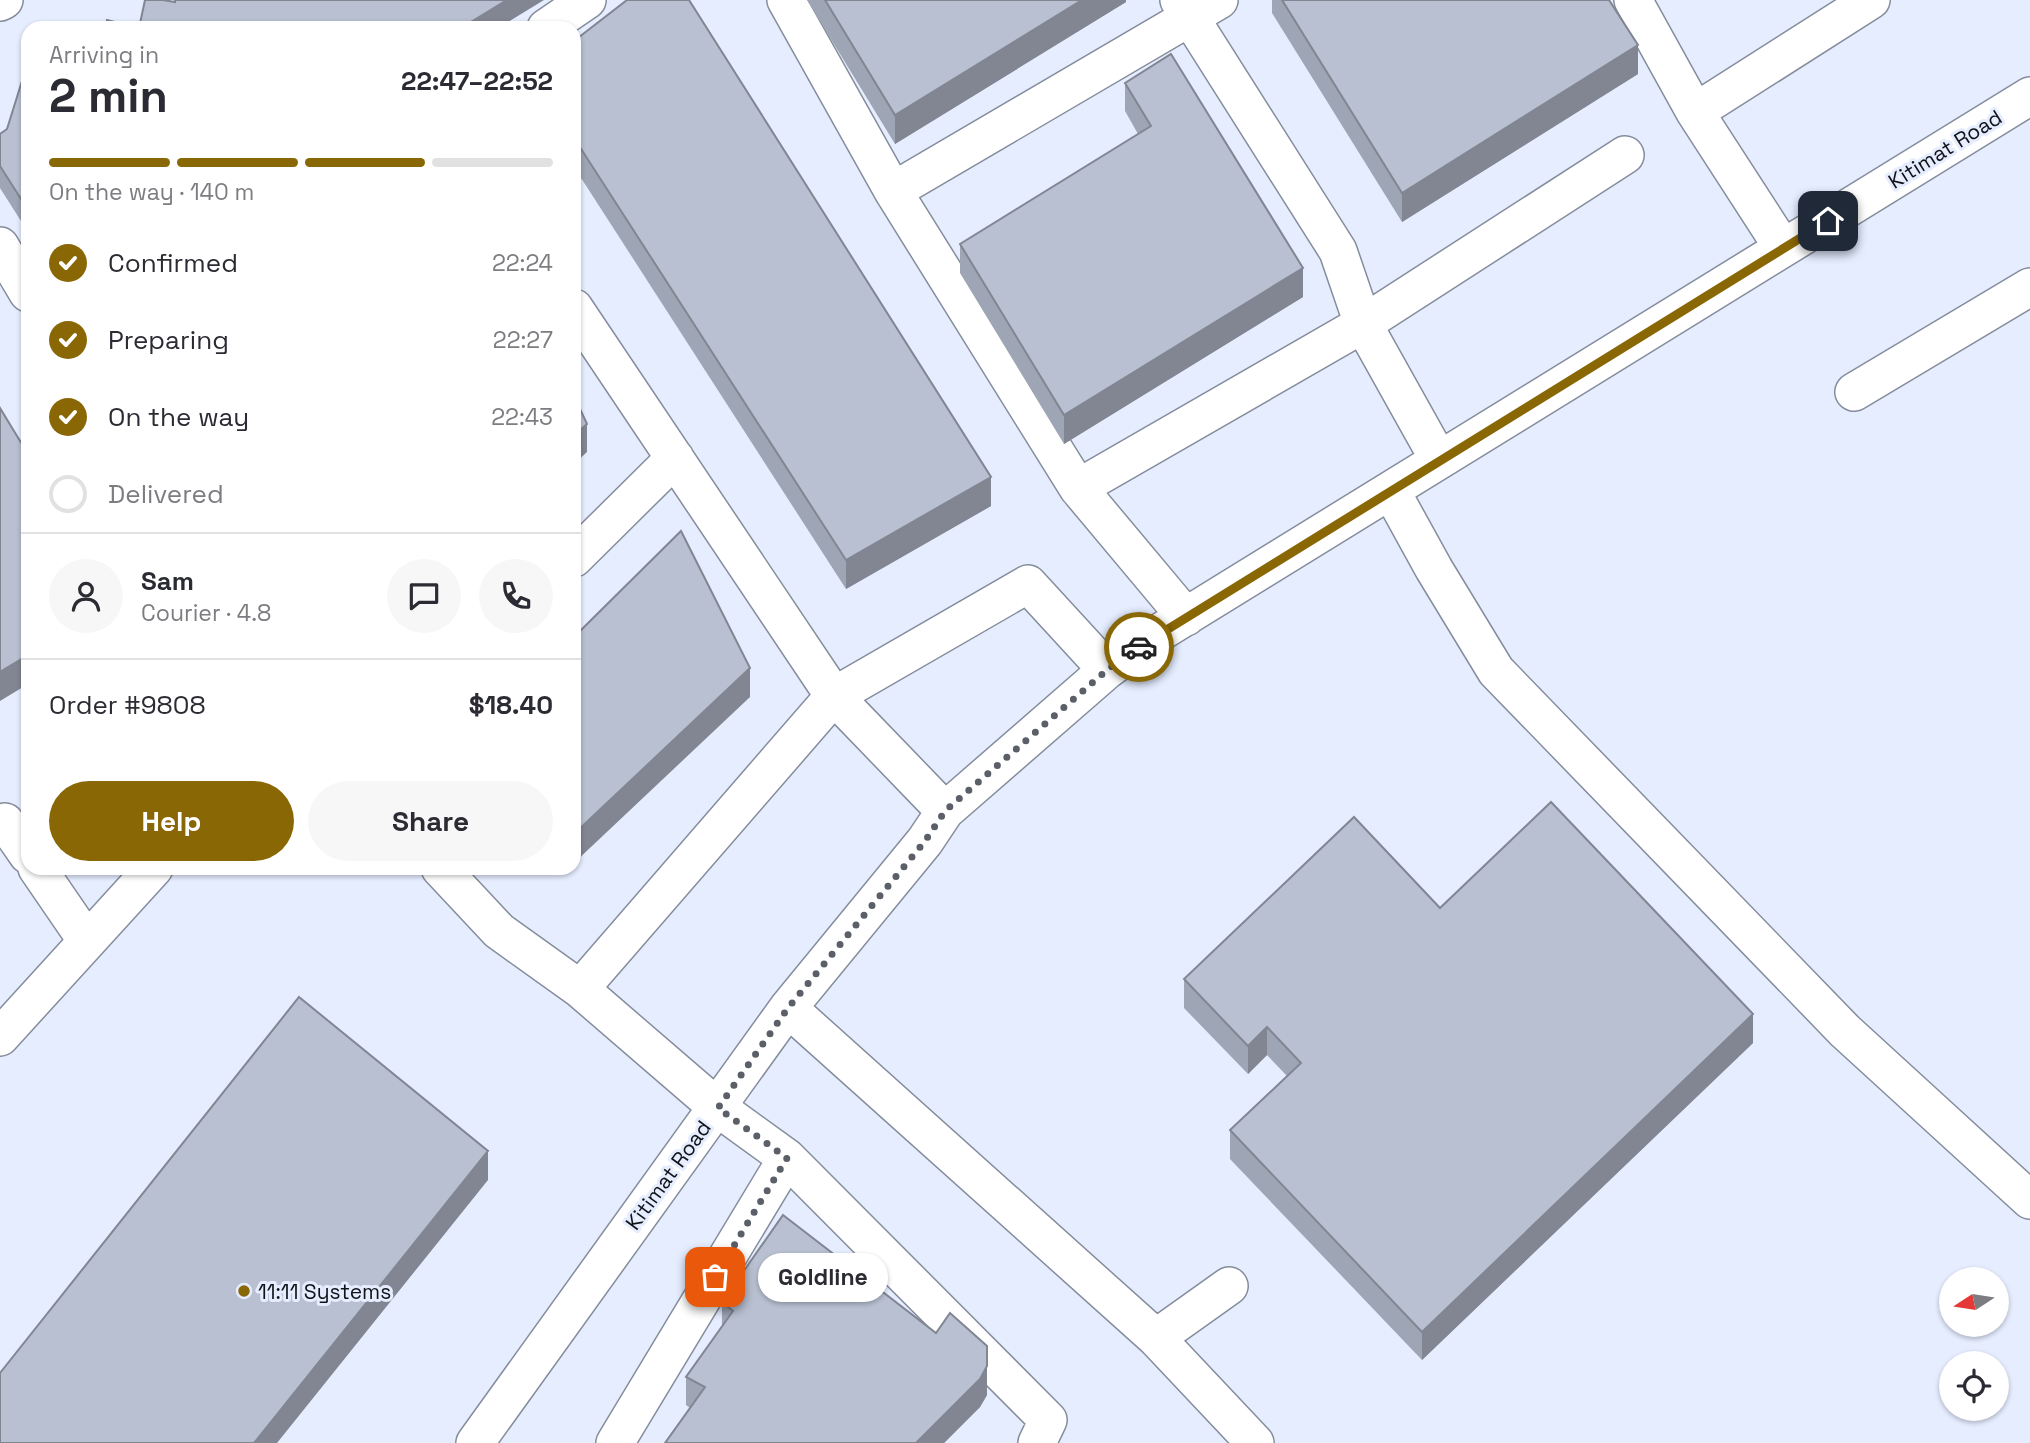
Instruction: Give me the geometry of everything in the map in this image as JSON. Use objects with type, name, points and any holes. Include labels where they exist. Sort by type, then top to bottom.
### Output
[{"type":"street","points":[[556,21],[587,0]]},
{"type":"street","points":[[786,0],[893,191],[1077,488],[1186,617]]},
{"type":"street","points":[[1633,0],[1695,112],[1783,248]]},
{"type":"street","points":[[1695,112],[1871,0]]},
{"type":"street","points":[[893,191],[1196,6],[1338,251],[1363,324],[1439,460]]},
{"type":"street","name":"Kitimat Road","points":[[475,1443],[788,1008],[925,841],[945,811],[1107,670],[1154,636],[2030,96]]},
{"type":"street","points":[[1077,488],[1363,324],[1625,155]]},
{"type":"street","points":[[0,246],[21,281]]},
{"type":"street","points":[[1854,392],[2030,287]]},
{"type":"street","points":[[581,318],[834,696],[945,811]]},
{"type":"street","points":[[581,551],[675,458]]},
{"type":"street","points":[[1391,491],[1434,569],[1496,671],[1845,1031],[2030,1199]]},
{"type":"street","points":[[580,989],[834,696],[1028,584],[1107,670]]},
{"type":"street","points":[[0,825],[5,822],[21,845]]},
{"type":"street","points":[[42,875],[87,941]]},
{"type":"street","points":[[0,1037],[148,875]]},
{"type":"street","points":[[447,875],[499,931],[580,989],[718,1108],[787,1158],[1048,1420],[1037,1443]]},
{"type":"street","points":[[788,1008],[1156,1338],[1255,1443]]},
{"type":"street","points":[[615,1443],[787,1158]]},
{"type":"street","points":[[1156,1338],[1229,1286]]},
{"type":"building","points":[[145,0],[507,0],[472,21],[140,21]]},
{"type":"building","points":[[627,0],[689,0],[991,477],[846,560],[581,149],[581,36]]},
{"type":"building","points":[[825,0],[1082,0],[895,115]]},
{"type":"building","points":[[1282,0],[1609,0],[1638,45],[1402,193]]},
{"type":"building","points":[[1171,54],[1303,268],[1064,415],[960,244],[1151,126],[1125,83]]},
{"type":"building","points":[[21,84],[21,199],[0,166],[0,134],[7,129]]},
{"type":"building","points":[[0,408],[21,442],[21,659],[0,672]]},
{"type":"building","points":[[581,411],[587,424],[581,429]]},
{"type":"building","points":[[681,531],[750,668],[581,827],[581,630]]},
{"type":"building","points":[[1551,802],[1753,1014],[1422,1332],[1230,1130],[1301,1063],[1267,1027],[1248,1046],[1184,979],[1354,817],[1440,908]]},
{"type":"building","name":"11:11 Systems","points":[[299,997],[488,1151],[254,1443],[0,1443],[0,1373]]},
{"type":"building","points":[[783,1215],[936,1333],[950,1313],[987,1346],[987,1366],[980,1379],[916,1443],[665,1443],[705,1387],[686,1377],[733,1311],[722,1302]]},
{"type":"way so far","points":[[715,1277],[787,1158],[718,1108],[788,1008],[925,841],[945,811],[1107,670],[1139,647]]},
{"type":"place","name":"Goldline","points":[[715,1277]]},
{"type":"place","name":"11:11 Systems","points":[[244,1291]]},
{"type":"route","points":[[1139,647],[1828,221]]}]
